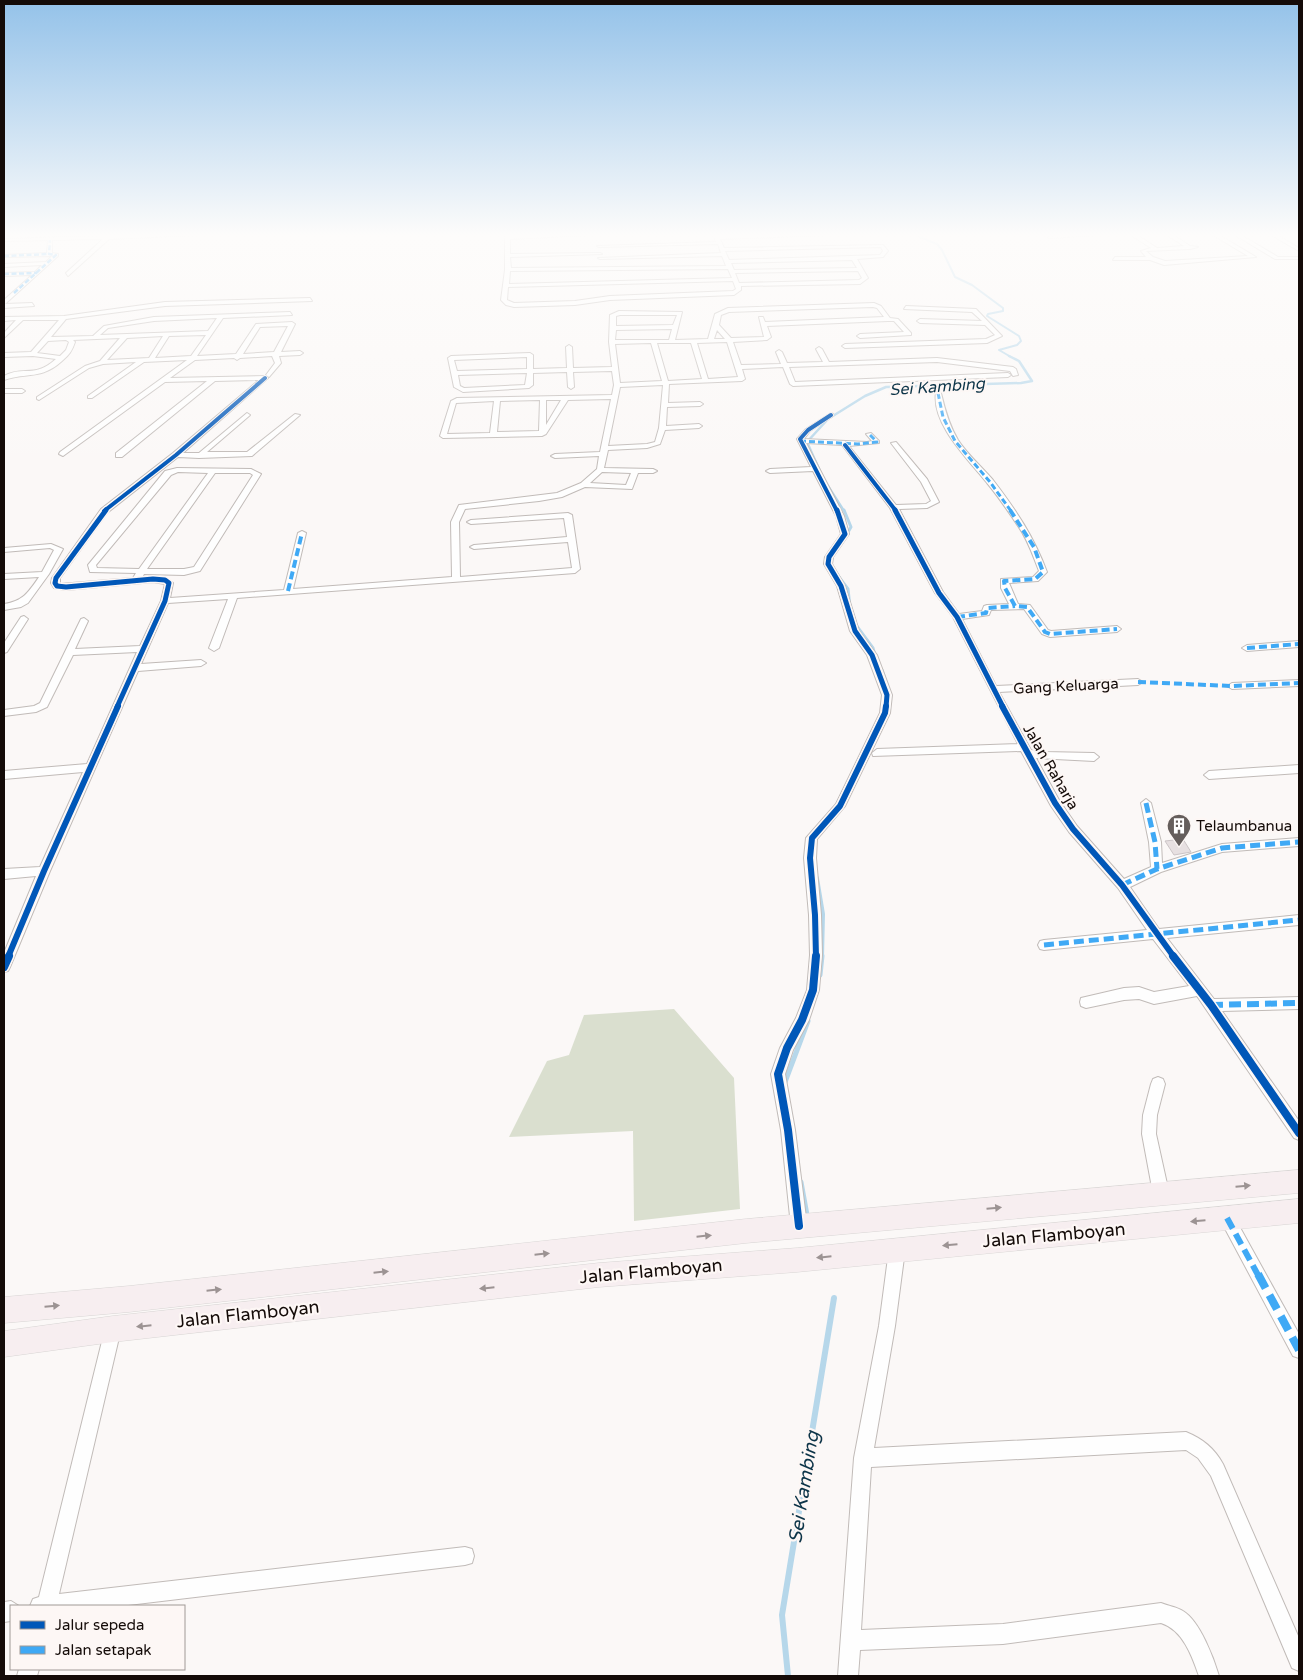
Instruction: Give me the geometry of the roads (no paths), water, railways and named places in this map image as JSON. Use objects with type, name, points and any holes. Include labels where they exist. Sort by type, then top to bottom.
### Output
[{"type":"main road","name":"Jalan Flamboyan","points":[[4,1310],[129,1299],[858,1220],[1299,1181]]},
{"type":"main road","name":"Jalan Flamboyan","points":[[4,1344],[113,1329],[599,1275],[797,1260],[1299,1212]]},
{"type":"main road","points":[[332,1277],[332,1305]]},
{"type":"street","points":[[4,319],[64,318],[105,313]]},
{"type":"street","points":[[109,313],[110,327]]},
{"type":"street","points":[[584,486],[600,470],[605,451],[617,385],[612,342],[613,314],[617,313]]},
{"type":"street","points":[[671,342],[681,313]]},
{"type":"street","points":[[710,341],[719,313]]},
{"type":"street","points":[[612,342],[694,342],[765,339],[768,337],[759,313]]},
{"type":"street","points":[[884,313],[888,319]]},
{"type":"street","points":[[977,313],[999,336],[996,338]]},
{"type":"street","points":[[95,337],[102,329],[162,319],[290,314]]},
{"type":"street","points":[[63,454],[193,358],[221,317]]},
{"type":"street","points":[[33,354],[64,318]]},
{"type":"street","points":[[4,336],[21,319]]},
{"type":"street","points":[[764,324],[888,319],[896,320],[909,334],[860,336]]},
{"type":"street","points":[[920,321],[986,323]]},
{"type":"street","points":[[238,357],[258,325],[292,323],[276,356],[278,363],[269,375]]},
{"type":"street","points":[[617,385],[742,380],[730,341],[716,325]]},
{"type":"street","points":[[613,328],[675,327]]},
{"type":"street","points":[[46,339],[210,333]]},
{"type":"street","points":[[90,397],[147,360],[167,334]]},
{"type":"street","points":[[102,362],[125,336]]},
{"type":"street","points":[[937,336],[996,338]]},
{"type":"street","points":[[739,367],[827,364],[931,352],[996,338]]},
{"type":"street","points":[[38,348],[66,339]]},
{"type":"street","points":[[4,378],[12,374],[45,371],[52,367],[59,358],[68,353],[72,346],[66,339]]},
{"type":"street","points":[[555,456],[658,443],[662,428],[666,383],[654,342]]},
{"type":"street","points":[[694,342],[706,380]]},
{"type":"street","points":[[779,352],[794,384],[1015,375],[1013,370],[931,352],[844,346]]},
{"type":"street","points":[[569,347],[571,387]]},
{"type":"street","points":[[819,349],[827,364]]},
{"type":"street","points":[[529,352],[530,371],[530,385],[527,387],[463,390],[458,387],[451,359],[454,357],[529,352]]},
{"type":"street","points":[[39,398],[86,366],[102,362],[276,356],[300,353]]},
{"type":"street","points":[[4,355],[33,354],[59,358]]},
{"type":"street","points":[[454,373],[614,369]]},
{"type":"street","points":[[4,967],[44,870],[92,767],[164,601],[168,581],[160,578],[66,588],[57,586],[55,583],[59,572],[104,510],[176,456],[265,378],[165,380]]},
{"type":"street","points":[[119,455],[212,380]]},
{"type":"street","points":[[4,391],[22,391]]},
{"type":"street","points":[[938,393],[943,417],[955,441],[990,482],[1018,521],[1034,547],[1043,572],[1035,579],[1004,581],[1005,588],[1014,606]]},
{"type":"street","points":[[564,399],[542,434],[444,436],[453,402],[615,397]]},
{"type":"street","points":[[493,436],[498,400]]},
{"type":"street","points":[[542,400],[542,434]]},
{"type":"street","points":[[664,405],[700,404]]},
{"type":"street","points":[[199,456],[247,415]]},
{"type":"street","points":[[176,456],[253,452],[297,415]]},
{"type":"street","points":[[805,1226],[778,1074],[787,1048],[802,1020],[813,990],[816,955],[810,858],[812,838],[840,806],[885,713],[887,695],[872,655],[855,630],[841,586],[829,568],[829,557],[844,534],[844,527],[800,438],[830,415]]},
{"type":"street","points":[[662,428],[699,426]]},
{"type":"street","points":[[802,441],[821,440],[845,445],[877,442],[869,434]]},
{"type":"street","points":[[894,443],[924,480],[935,502],[927,506],[894,507]]},
{"type":"street","name":"Jalan Raharja","points":[[845,445],[894,507],[939,593],[957,618],[1025,750],[1055,803],[1074,829],[1122,885],[1157,936],[1200,990],[1299,1133]]},
{"type":"street","points":[[770,471],[814,469]]},
{"type":"street","points":[[177,470],[213,471],[251,471],[256,474],[197,569],[184,572],[93,570],[92,565],[168,473],[177,470]]},
{"type":"street","points":[[600,470],[653,471]]},
{"type":"street","points":[[136,580],[213,471]]},
{"type":"street","points":[[456,580],[455,522],[462,507],[539,500],[584,486],[629,487],[635,472]]},
{"type":"street","points":[[164,601],[574,571],[576,569],[569,517],[567,515],[471,522]]},
{"type":"street","points":[[288,591],[302,533]]},
{"type":"street","points":[[474,547],[571,539]]},
{"type":"street","points":[[4,550],[57,547],[59,549],[45,574],[24,602],[4,607]]},
{"type":"street","points":[[4,576],[45,574]]},
{"type":"street","points":[[214,648],[234,595]]},
{"type":"street","points":[[957,618],[986,613],[987,608],[1014,606],[1028,607],[1046,632],[1050,634],[1117,629]]},
{"type":"street","points":[[4,650],[24,619]]},
{"type":"street","points":[[4,713],[36,709],[44,705],[84,621]]},
{"type":"street","points":[[1247,648],[1299,644]]},
{"type":"street","points":[[70,652],[143,649]]},
{"type":"street","points":[[134,668],[201,663]]},
{"type":"street","name":"Gang Keluarga","points":[[993,689],[1138,682]]},
{"type":"street","points":[[1232,686],[1299,683]]},
{"type":"street","points":[[877,753],[1025,750],[1044,756],[1094,757]]},
{"type":"street","points":[[4,774],[92,767]]},
{"type":"street","points":[[1209,775],[1299,769]]},
{"type":"street","points":[[1146,803],[1155,842],[1157,870]]},
{"type":"street","points":[[1122,885],[1157,870],[1222,848],[1299,842]]},
{"type":"street","points":[[4,874],[44,870]]},
{"type":"street","points":[[1044,945],[1157,936],[1299,920]]},
{"type":"street","points":[[1086,1002],[1124,994],[1139,993],[1154,998],[1200,990]]},
{"type":"street","points":[[1211,1005],[1299,1003]]},
{"type":"street","points":[[1158,1084],[1150,1115],[1149,1134],[1161,1193]]},
{"type":"street","points":[[1227,1218],[1299,1350]]},
{"type":"street","points":[[848,1676],[863,1458],[887,1326],[897,1250]]},
{"type":"street","points":[[44,1605],[113,1329]]},
{"type":"street","points":[[863,1458],[1186,1441],[1194,1444],[1203,1450],[1217,1470],[1299,1662]]},
{"type":"street","points":[[52,1605],[465,1556]]},
{"type":"street","points":[[850,1640],[1002,1634],[1161,1613],[1179,1620],[1206,1666],[1209,1676]]},
{"type":"waterway","name":"Sei Kambing","points":[[991,313],[987,316],[1019,336],[1021,341],[1017,345],[999,350],[1011,357]]},
{"type":"waterway","name":"Sei Kambing","points":[[819,469],[807,442],[828,419],[865,396],[886,387],[1021,383],[1032,381],[1019,361],[1011,357]]},
{"type":"waterway","name":"Sei Kambing","points":[[828,486],[844,511]]},
{"type":"waterway","name":"Sei Kambing","points":[[844,510],[851,527],[847,534]]},
{"type":"waterway","name":"Sei Kambing","points":[[836,573],[848,589],[850,607]]},
{"type":"waterway","name":"Sei Kambing","points":[[856,625],[873,648],[875,655]]},
{"type":"waterway","name":"Sei Kambing","points":[[882,670],[887,685]]},
{"type":"waterway","name":"Sei Kambing","points":[[817,878],[823,914],[822,957]]},
{"type":"waterway","name":"Sei Kambing","points":[[820,975],[822,956]]},
{"type":"waterway","name":"Sei Kambing","points":[[785,1082],[808,1021]]},
{"type":"waterway","name":"Sei Kambing","points":[[801,1182],[807,1215]]},
{"type":"waterway","name":"Sei Kambing","points":[[788,1676],[782,1615],[834,1298]]},
{"type":"place","name":"Telaumbanua","points":[[1179,847]]}]
